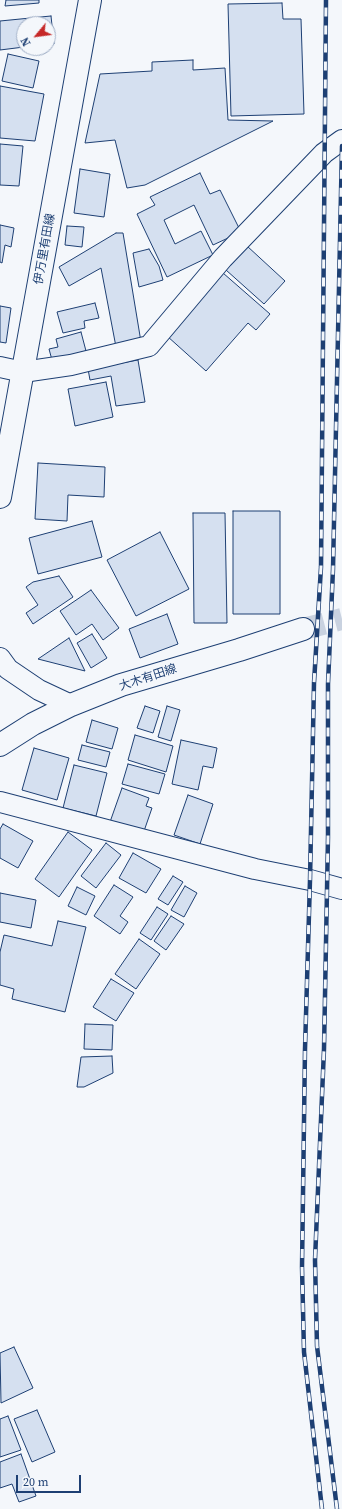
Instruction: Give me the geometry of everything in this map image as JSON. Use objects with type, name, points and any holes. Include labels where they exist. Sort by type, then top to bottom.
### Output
[{"type":"main road","name":"伊万里有田線","points":[[0,497],[4,453],[23,372],[90,0]]},
{"type":"main road","name":"大木有田線","points":[[0,745],[33,724],[71,705],[121,686],[303,629]]},
{"type":"street","points":[[0,367],[23,372],[71,364],[149,346],[223,258],[324,153],[342,140]]},
{"type":"street","points":[[0,658],[8,669],[39,690],[71,705]]},
{"type":"street","points":[[0,802],[254,869],[310,880],[342,889]]},
{"type":"building","points":[[6,0],[39,0],[39,3],[5,6]]},
{"type":"building","points":[[282,3],[283,19],[301,19],[304,114],[231,116],[228,4]]},
{"type":"building","points":[[16,19],[16,48],[0,50],[0,21]]},
{"type":"building","points":[[8,54],[39,61],[33,88],[2,81]]},
{"type":"building","points":[[193,60],[193,70],[225,68],[228,120],[273,121],[145,185],[127,188],[115,140],[85,143],[100,74],[152,71],[152,62]]},
{"type":"building","points":[[0,86],[44,94],[35,141],[0,138]]},
{"type":"building","points":[[0,144],[23,146],[19,186],[0,185]]},
{"type":"building","points":[[80,169],[110,174],[104,217],[74,213]]},
{"type":"building","points":[[200,173],[210,194],[220,190],[241,232],[213,245],[194,205],[164,220],[175,244],[201,231],[213,255],[167,277],[137,214],[155,205],[150,197]]},
{"type":"building","points":[[0,225],[14,228],[11,247],[5,245],[2,263],[0,262]]},
{"type":"building","points":[[67,226],[84,227],[82,247],[65,245]]},
{"type":"building","points":[[116,233],[123,233],[141,342],[116,347],[101,268],[69,286],[59,267]]},
{"type":"building","points":[[247,246],[285,281],[264,304],[226,270]]},
{"type":"building","points":[[149,249],[159,266],[163,280],[139,287],[133,253]]},
{"type":"building","points":[[223,273],[270,314],[256,330],[248,323],[206,371],[167,336]]},
{"type":"building","points":[[95,303],[99,318],[84,321],[85,328],[63,333],[57,312]]},
{"type":"building","points":[[0,306],[11,308],[6,343],[0,342]]},
{"type":"building","points":[[81,332],[86,351],[52,360],[49,349],[58,347],[56,339]]},
{"type":"building","points":[[138,360],[145,402],[116,406],[111,376],[90,380],[88,369]]},
{"type":"building","points":[[106,382],[113,417],[75,426],[68,389]]},
{"type":"building","points":[[38,463],[105,467],[104,497],[68,495],[67,521],[35,519]]},
{"type":"building","points":[[233,511],[280,511],[280,614],[233,614]]},
{"type":"building","points":[[193,513],[225,513],[227,623],[194,623]]},
{"type":"building","points":[[92,521],[102,557],[38,574],[29,538]]},
{"type":"building","points":[[160,532],[189,589],[136,616],[107,560]]},
{"type":"building","points":[[59,576],[73,597],[33,624],[26,613],[38,605],[26,587],[33,582]]},
{"type":"building","points":[[91,590],[119,628],[103,640],[92,624],[76,635],[60,611]]},
{"type":"building","points":[[167,614],[178,644],[140,658],[129,629]]},
{"type":"building","points":[[92,634],[107,658],[91,668],[77,643]]},
{"type":"building","points":[[69,638],[85,671],[38,659]]},
{"type":"building","points":[[145,706],[160,711],[153,733],[137,728]]},
{"type":"building","points":[[167,706],[180,710],[171,741],[158,737]]},
{"type":"building","points":[[92,720],[118,728],[112,749],[86,742]]},
{"type":"building","points":[[135,735],[173,746],[166,772],[128,760]]},
{"type":"building","points":[[181,740],[217,748],[213,768],[203,766],[198,790],[172,784]]},
{"type":"building","points":[[82,745],[110,752],[106,767],[78,760]]},
{"type":"building","points":[[34,748],[69,758],[57,800],[22,790]]},
{"type":"building","points":[[128,764],[165,774],[159,794],[122,784]]},
{"type":"building","points":[[74,765],[107,773],[96,816],[63,808]]},
{"type":"building","points":[[122,788],[149,798],[146,806],[152,808],[143,834],[110,822]]},
{"type":"building","points":[[188,795],[213,804],[200,844],[174,835]]},
{"type":"building","points":[[3,824],[33,841],[18,868],[0,858],[0,829]]},
{"type":"building","points":[[68,832],[92,850],[59,897],[35,879]]},
{"type":"building","points":[[106,843],[121,855],[96,888],[81,876]]},
{"type":"building","points":[[133,853],[161,869],[146,893],[119,878]]},
{"type":"building","points":[[173,876],[183,882],[168,905],[158,899]]},
{"type":"building","points":[[114,885],[133,897],[120,916],[128,922],[120,934],[94,916]]},
{"type":"building","points":[[185,886],[197,893],[184,917],[171,910]]},
{"type":"building","points":[[77,887],[95,896],[86,915],[68,906]]},
{"type":"building","points":[[0,893],[36,900],[31,928],[0,922]]},
{"type":"building","points":[[157,907],[168,914],[151,940],[140,933]]},
{"type":"building","points":[[171,916],[184,924],[166,950],[154,941]]},
{"type":"building","points":[[58,921],[86,927],[65,1012],[12,999],[14,989],[0,985],[0,952],[4,935],[52,946]]},
{"type":"building","points":[[139,939],[160,954],[136,989],[115,974]]},
{"type":"building","points":[[111,979],[134,993],[116,1021],[93,1007]]},
{"type":"building","points":[[85,1024],[113,1025],[112,1050],[84,1049]]},
{"type":"building","points":[[112,1056],[113,1073],[84,1087],[77,1087],[81,1057]]},
{"type":"building","points":[[14,1347],[33,1388],[1,1403],[0,1353]]},
{"type":"building","points":[[37,1410],[55,1452],[32,1462],[14,1419]]},
{"type":"building","points":[[8,1416],[21,1450],[0,1457],[0,1419]]},
{"type":"building","points":[[21,1454],[36,1496],[19,1502],[12,1484],[0,1488],[0,1462]]},
{"type":"tunnel","points":[[303,629],[342,619]]},
{"type":"railway","points":[[322,1509],[304,1352],[302,1267],[305,1049],[314,683],[321,567],[326,0]]},
{"type":"railway","points":[[337,1509],[317,1346],[315,1260],[324,1049],[328,837],[328,684],[333,569],[342,146]]}]
